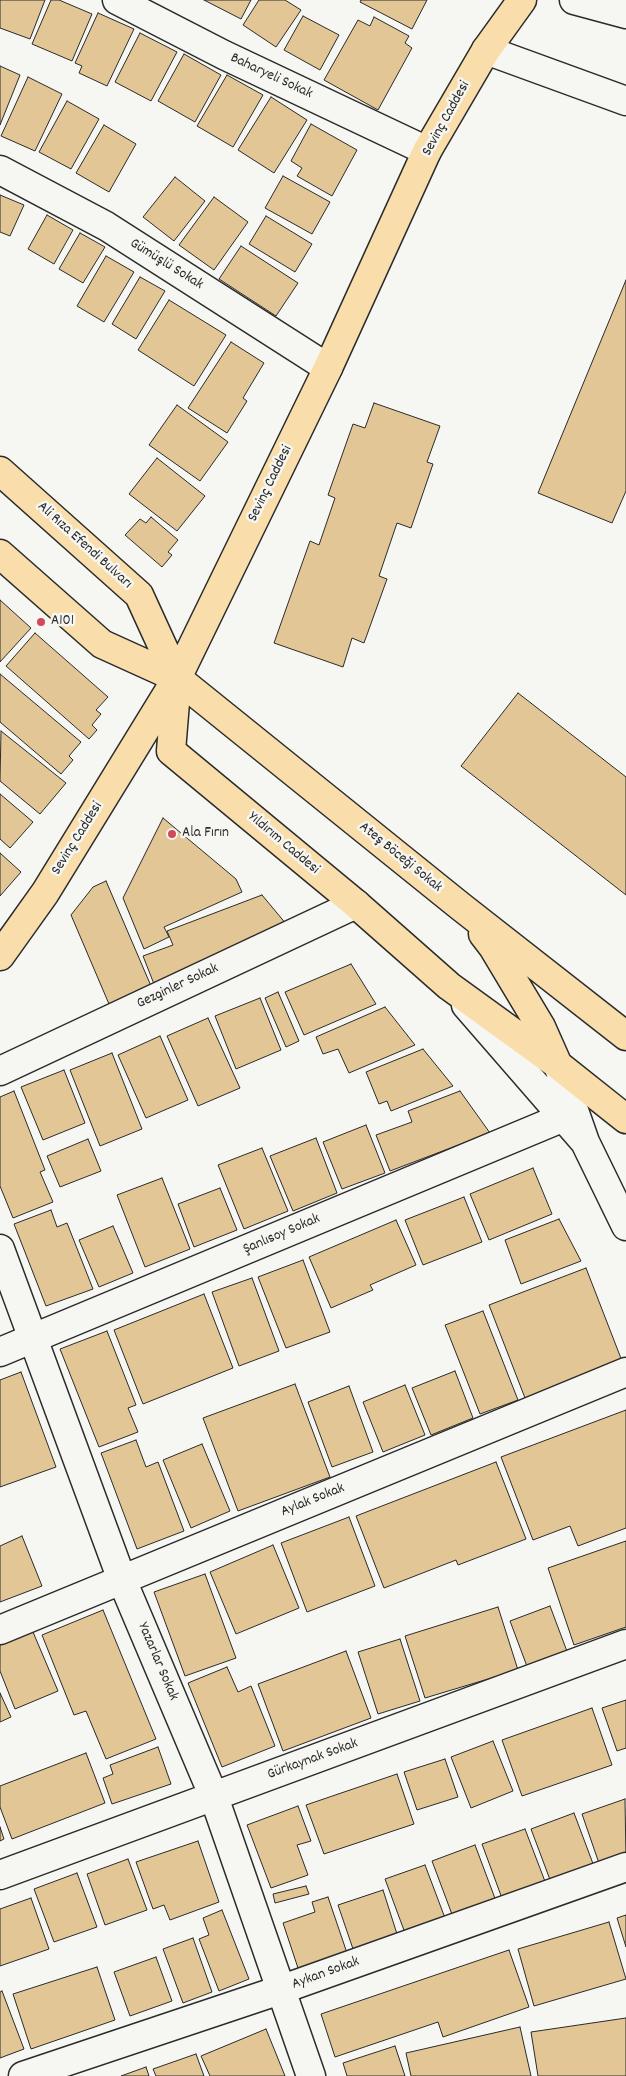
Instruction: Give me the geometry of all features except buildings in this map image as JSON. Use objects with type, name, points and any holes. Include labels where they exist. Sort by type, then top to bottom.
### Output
[{"type":"main road","name":"Sevinç Caddesi","points":[[0,956],[45,893],[177,678],[328,368],[428,151],[486,50],[522,0]]},
{"type":"main road","name":"Ali Rıza Efendi Bulvarı","points":[[0,471],[140,595],[177,678]]},
{"type":"main road","points":[[0,554],[102,644],[177,678]]},
{"type":"main road","name":"Yıldırım Caddesi","points":[[177,678],[171,751],[356,904],[449,986],[558,1065]]},
{"type":"main road","name":"Ateş Böceği Sokak","points":[[177,678],[460,906],[626,1036]]},
{"type":"main road","points":[[460,906],[493,947],[541,1027],[558,1065],[626,1119]]},
{"type":"street","name":"Baharyeli Sokak","points":[[117,0],[224,55],[428,151]]},
{"type":"street","points":[[574,0],[626,14]]},
{"type":"street","points":[[486,50],[626,101]]},
{"type":"street","name":"Gümüşlü Sokak","points":[[0,170],[106,226],[328,368]]},
{"type":"street","name":"Gezginler Sokak","points":[[0,1071],[356,904]]},
{"type":"street","points":[[449,986],[585,1142]]},
{"type":"street","points":[[558,1065],[585,1142],[626,1226]]},
{"type":"street","name":"Şanlısoy Sokak","points":[[0,1352],[564,1117]]},
{"type":"street","name":"Yazarlar Sokak","points":[[0,1249],[122,1580],[214,1797],[311,2076]]},
{"type":"street","name":"Aylak Sokak","points":[[0,1630],[626,1372]]},
{"type":"street","name":"Gürkaynak Sokak","points":[[0,1875],[626,1644]]},
{"type":"street","name":"Aykan Sokak","points":[[24,2076],[280,1990],[626,1867]]},
{"type":"place","name":"A101","points":[[41,622]]},
{"type":"place","name":"Ala Fırın","points":[[172,834]]}]
